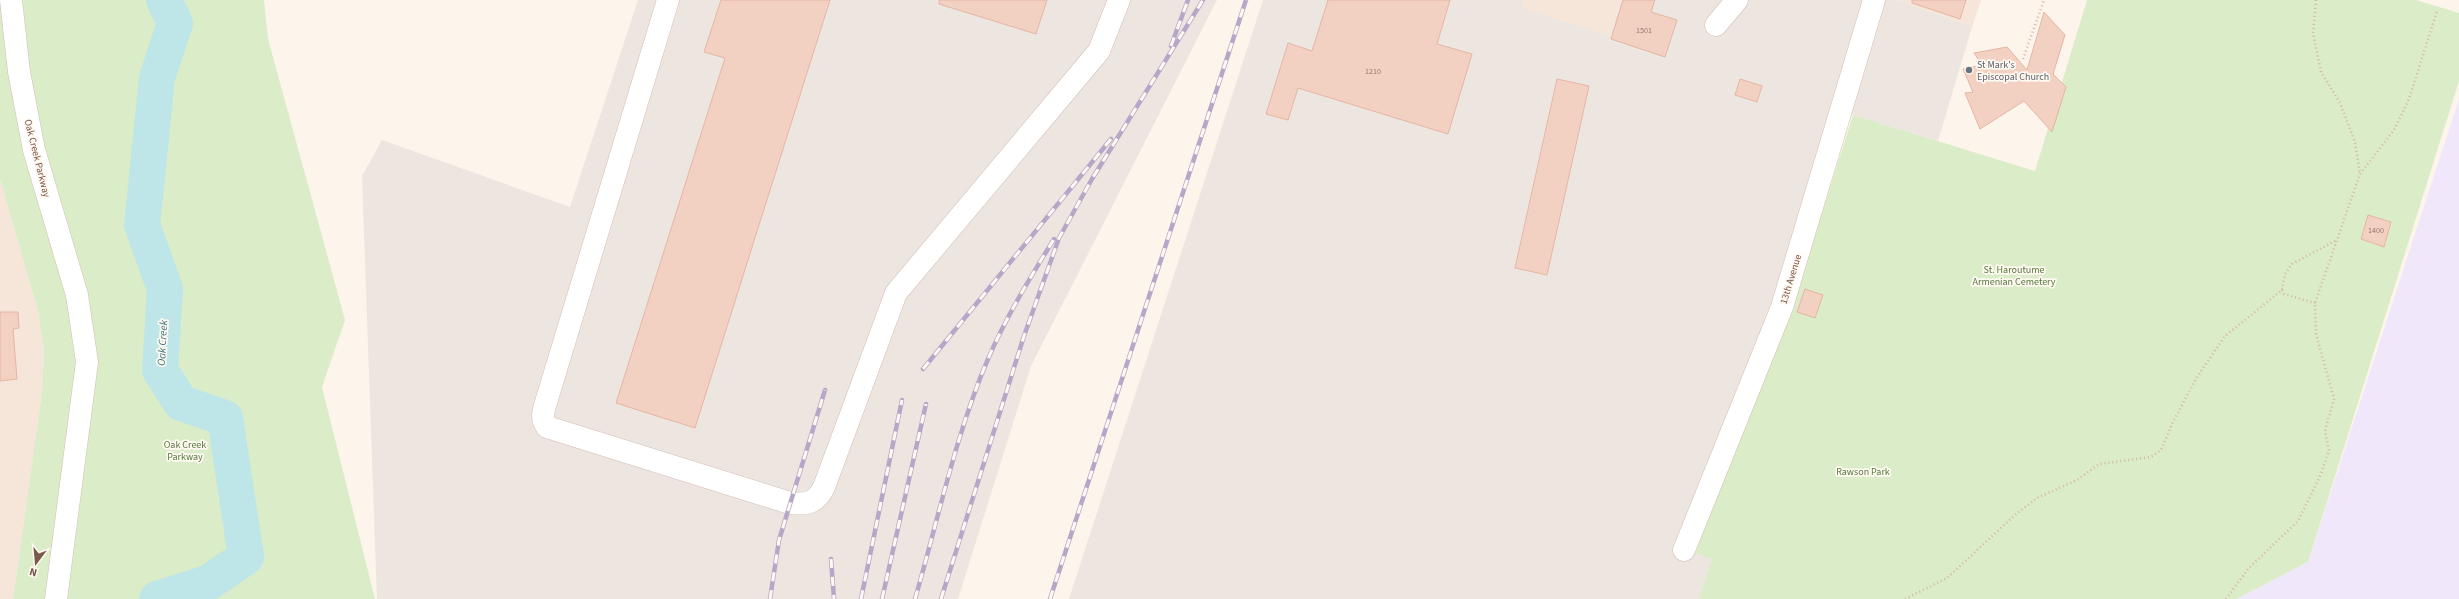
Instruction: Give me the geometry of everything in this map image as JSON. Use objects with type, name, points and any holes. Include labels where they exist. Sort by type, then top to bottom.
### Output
[{"type":"street","name":"Oak Creek Parkway","points":[[11,0],[19,72],[34,150],[77,295],[87,362],[56,599]]},
{"type":"street","points":[[668,0],[542,415],[543,422],[547,426],[790,503],[810,504],[820,496],[824,487],[896,293],[1099,51],[1119,0]]},
{"type":"street","points":[[1716,25],[1737,0]]},
{"type":"street","name":"13th Avenue","points":[[1684,550],[1782,307],[1874,0]]},
{"type":"path","points":[[2023,59],[2044,0]]},
{"type":"path","points":[[2316,0],[2313,33],[2321,72],[2340,103],[2355,142],[2360,174]]},
{"type":"path","points":[[2226,599],[2248,569],[2298,522],[2321,474],[2329,450],[2325,431],[2334,399],[2316,334],[2315,303],[2360,174],[2394,130],[2409,98],[2437,11]]},
{"type":"path","points":[[1905,599],[1947,578],[2015,515],[2037,498],[2077,480],[2099,464],[2151,458],[2161,450],[2173,422],[2197,377],[2225,336],[2282,290],[2286,274],[2292,264],[2337,240]]},
{"type":"path","points":[[2282,290],[2284,294],[2315,303]]},
{"type":"shaded area","points":[[638,0],[1217,0],[1031,366],[958,599],[377,599],[362,176],[382,140],[570,207]]},
{"type":"shaded area","points":[[1263,0],[1524,0],[1522,8],[1610,36],[1621,0],[1896,0],[1972,27],[1938,141],[1853,115],[1839,116],[1691,552],[1712,559],[1699,599],[1069,599]]},
{"type":"shaded area","points":[[1524,0],[1621,0],[1610,36],[1521,8]]},
{"type":"shaded area","points":[[1896,0],[1981,0],[1972,27]]},
{"type":"shaded area","points":[[2459,99],[2459,599],[2236,599],[2308,562]]},
{"type":"shaded area","points":[[0,179],[38,311],[44,351],[42,392],[13,599],[0,599]]},
{"type":"green space","name":"Oak Creek Parkway","points":[[0,0],[264,0],[268,39],[345,320],[322,387],[375,599],[13,599],[42,392],[44,351],[38,311],[0,179]]},
{"type":"green space","name":"Rawson Park","points":[[2087,0],[2416,0],[2459,13],[2459,81],[2308,562],[2236,599],[1699,599],[1712,559],[1691,552],[1790,314],[1853,115],[2035,171]]},
{"type":"building","points":[[721,0],[830,0],[695,428],[616,403],[725,58],[704,52]]},
{"type":"building","points":[[939,0],[1047,0],[1036,34],[939,4]]},
{"type":"building","points":[[1328,0],[1450,0],[1437,44],[1472,54],[1448,134],[1298,88],[1288,120],[1266,114],[1288,43],[1312,51]]},
{"type":"building","points":[[1623,0],[1655,0],[1651,12],[1677,20],[1665,57],[1611,39]]},
{"type":"building","points":[[1912,0],[1966,0],[1960,19],[1912,3]]},
{"type":"building","points":[[2044,12],[2065,35],[2053,74],[2066,87],[2052,132],[2024,101],[1980,129],[1965,93],[1973,92],[1963,69],[1982,65],[1974,53],[2007,47],[2027,70]]},
{"type":"building","points":[[1557,79],[1589,86],[1547,275],[1515,268]]},
{"type":"building","points":[[1740,79],[1762,86],[1757,102],[1735,95]]},
{"type":"building","points":[[2368,215],[2391,222],[2384,247],[2361,239]]},
{"type":"building","points":[[1805,289],[1823,295],[1815,318],[1797,312]]},
{"type":"building","points":[[0,312],[18,312],[19,328],[13,329],[17,379],[0,381]]},
{"type":"waterway","name":"Oak Creek","points":[[157,599],[208,583],[246,557],[225,418],[181,403],[160,370],[165,289],[142,225],[157,78],[175,23],[164,0]]},
{"type":"railway","points":[[1171,46],[1188,0]]},
{"type":"railway","points":[[941,599],[1024,336],[1059,238],[1092,179],[1203,0]]},
{"type":"railway","points":[[1050,599],[1246,0]]},
{"type":"railway","points":[[923,369],[1111,139]]},
{"type":"railway","points":[[915,599],[948,477],[966,417],[977,387],[988,359],[1010,313],[1054,239]]},
{"type":"railway","points":[[770,599],[779,540],[825,390]]},
{"type":"railway","points":[[861,599],[902,400]]},
{"type":"railway","points":[[882,599],[926,404]]},
{"type":"railway","points":[[831,559],[834,599]]},
{"type":"place","name":"St Mark's Episcopal Church","points":[[1969,70]]},
{"type":"park label","name":"St. Haroutume Armenian Cemetery","points":[[2014,274]]}]
